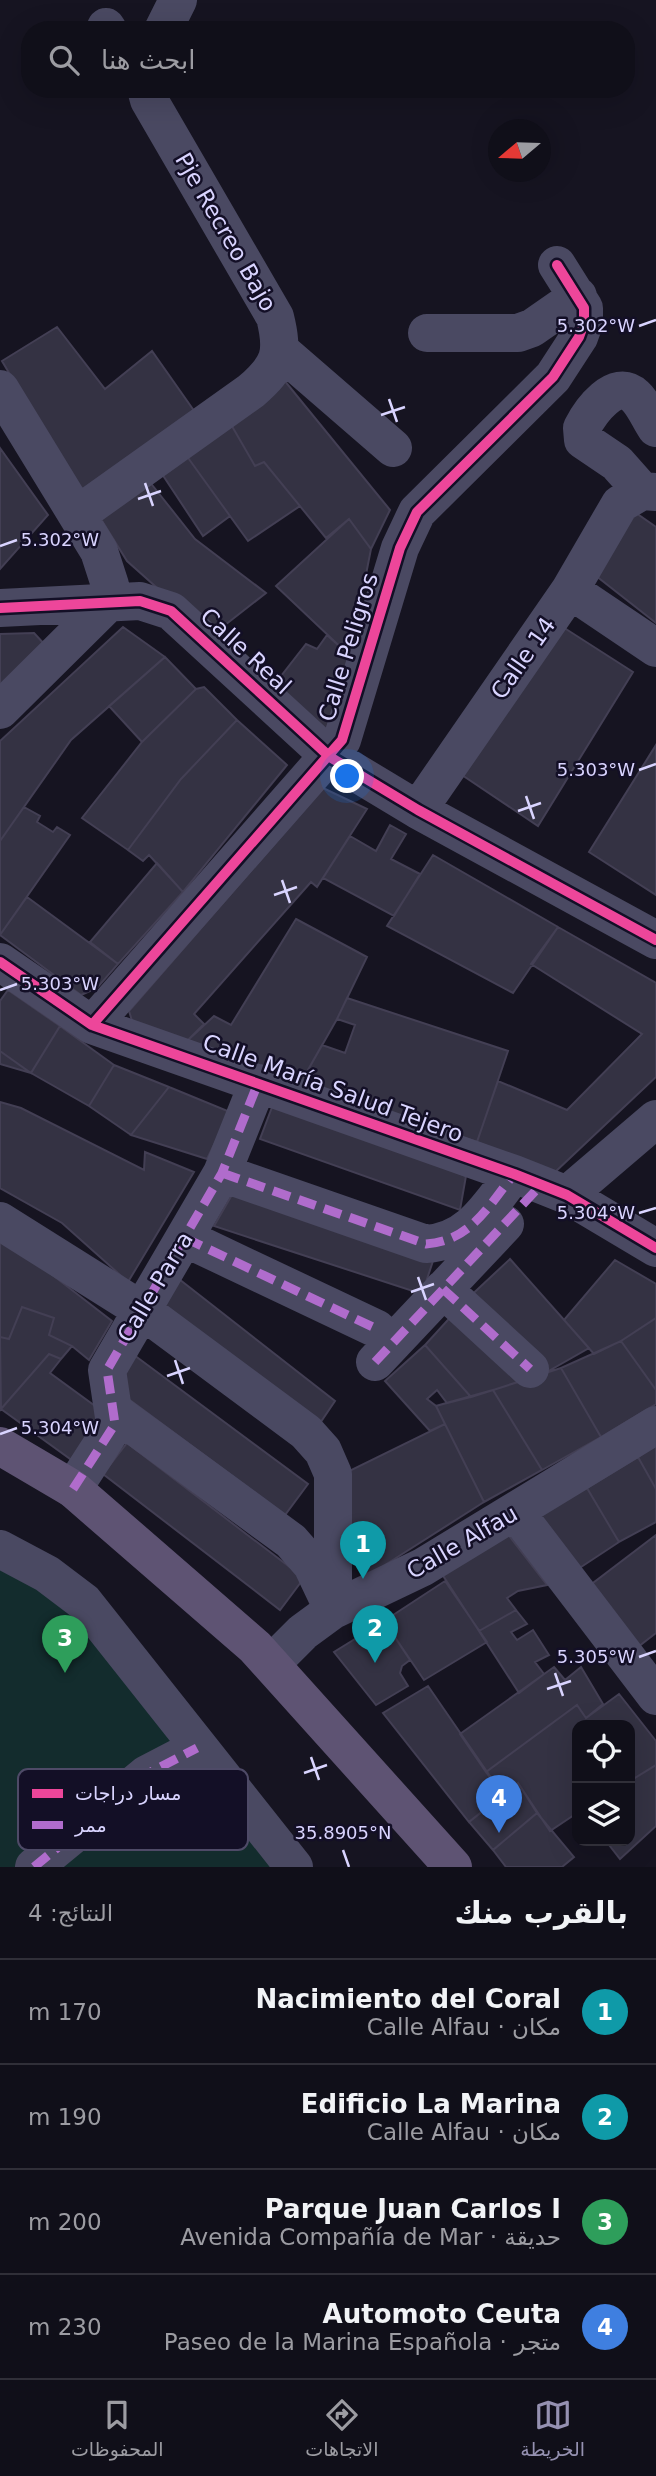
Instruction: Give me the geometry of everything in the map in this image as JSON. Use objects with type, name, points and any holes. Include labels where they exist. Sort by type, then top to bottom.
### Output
[{"type":"main road","points":[[0,1446],[73,1489],[272,1663],[453,1867]]},
{"type":"street","points":[[168,21],[178,0]]},
{"type":"street","name":"Pje Recreo Bajo","points":[[153,102],[275,317],[281,352]]},
{"type":"street","name":"Calle Peligros","points":[[92,1025],[330,757],[342,740],[407,529],[430,496],[553,377],[584,323],[584,308],[567,281],[531,328],[518,333],[428,333]]},
{"type":"street","points":[[77,515],[251,391],[274,368],[281,352],[393,447]]},
{"type":"street","points":[[0,389],[107,567],[110,585],[108,603],[0,710]]},
{"type":"street","points":[[649,492],[617,463],[583,440],[582,428],[604,399],[612,392],[622,390],[632,393],[640,401],[656,428]]},
{"type":"street","name":"Calle 14","points":[[418,810],[570,590],[620,504],[649,492]]},
{"type":"street","points":[[570,590],[656,648]]},
{"type":"street","name":"Calle Real","points":[[0,608],[140,601],[171,611],[330,757],[418,810],[656,940]]},
{"type":"street","name":"Calle María Salud Tejero","points":[[0,962],[92,1025],[540,1185],[656,1248]]},
{"type":"street","name":"Calle Parra","points":[[116,1412],[107,1370],[222,1173],[258,1083]]},
{"type":"street","points":[[222,1173],[426,1244],[444,1242],[656,1119]]},
{"type":"street","points":[[185,1238],[376,1346],[443,1289],[540,1185]]},
{"type":"street","points":[[0,1221],[143,1311],[306,1432],[323,1451],[333,1474],[333,1610]]},
{"type":"street","points":[[443,1289],[530,1369]]},
{"type":"street","points":[[116,1412],[291,1541],[312,1565],[333,1610]]},
{"type":"street","points":[[73,1489],[110,1436],[116,1412]]},
{"type":"street","name":"Calle Alfau","points":[[272,1663],[303,1632],[333,1610],[423,1567],[656,1424]]},
{"type":"street","points":[[515,1511],[656,1696]]},
{"type":"street","points":[[0,1549],[47,1574],[84,1602],[118,1641],[214,1769]]},
{"type":"street","points":[[157,1769],[197,1748]]},
{"type":"street","points":[[248,1811],[294,1867]]},
{"type":"street","points":[[34,1867],[55,1850]]},
{"type":"green space","points":[[0,1556],[24,1559],[197,1769],[18,1769],[18,1850],[248,1850],[248,1831],[278,1867],[0,1867]]},
{"type":"building","points":[[57,327],[105,389],[152,351],[197,415],[82,496],[2,361]]},
{"type":"building","points":[[284,380],[390,510],[371,549],[349,519],[326,538],[264,462],[255,466],[229,421]]},
{"type":"building","points":[[229,421],[255,466],[264,462],[300,506],[248,541],[186,455]]},
{"type":"building","points":[[0,448],[48,515],[0,569]]},
{"type":"building","points":[[186,455],[230,516],[203,536],[162,474]]},
{"type":"building","points":[[149,481],[195,539],[266,593],[211,636],[127,561],[99,516]]},
{"type":"building","points":[[626,506],[656,527],[656,623],[586,568]]},
{"type":"building","points":[[349,519],[371,549],[350,656],[276,586]]},
{"type":"building","points":[[555,622],[633,672],[538,826],[456,771]]},
{"type":"building","points":[[123,627],[165,657],[71,740],[0,841],[0,741]]},
{"type":"building","points":[[34,633],[46,646],[0,685],[0,634]]},
{"type":"building","points":[[327,635],[350,656],[327,728],[317,734],[271,689],[306,644],[317,649]]},
{"type":"building","points":[[165,657],[196,689],[142,742],[109,706]]},
{"type":"building","points":[[204,687],[237,720],[181,779],[128,850],[82,818],[142,742],[196,689]]},
{"type":"building","points":[[237,720],[287,765],[183,892],[149,855],[143,861],[128,850],[181,779]]},
{"type":"building","points":[[656,745],[656,895],[589,852]]},
{"type":"building","points":[[323,788],[367,809],[317,887],[311,882],[194,1014],[204,1024],[186,1042],[133,1024],[129,1011]]},
{"type":"building","points":[[24,807],[40,816],[37,822],[53,832],[57,827],[70,835],[0,935],[0,841]]},
{"type":"building","points":[[390,825],[406,834],[391,859],[420,874],[394,916],[323,878],[350,836],[376,851]]},
{"type":"building","points":[[433,855],[558,927],[513,993],[387,926]]},
{"type":"building","points":[[157,863],[183,892],[118,964],[90,942]]},
{"type":"building","points":[[27,897],[118,964],[97,988],[81,995],[0,935]]},
{"type":"building","points":[[296,919],[367,957],[337,1019],[300,1084],[186,1042],[214,1016],[231,1025]]},
{"type":"building","points":[[558,927],[656,983],[656,1077],[554,1173],[477,1142],[498,1081],[567,1110],[642,1034],[531,964]]},
{"type":"building","points":[[8,990],[60,1026],[31,1073],[0,1051],[0,1001]]},
{"type":"building","points":[[347,998],[508,1051],[477,1142],[300,1084],[322,1045],[345,1053],[355,1025],[337,1019]]},
{"type":"building","points":[[60,1026],[114,1065],[89,1106],[31,1073]]},
{"type":"building","points":[[0,1051],[31,1073],[0,1064]]},
{"type":"building","points":[[114,1065],[169,1087],[131,1135],[89,1106]]},
{"type":"building","points":[[169,1087],[230,1112],[207,1159],[131,1135]]},
{"type":"building","points":[[0,1102],[21,1108],[144,1170],[145,1152],[194,1172],[128,1282],[62,1223],[0,1188]]},
{"type":"building","points":[[274,1102],[466,1176],[460,1210],[260,1139]]},
{"type":"building","points":[[233,1193],[433,1261],[422,1294],[214,1226]]},
{"type":"building","points":[[0,1242],[15,1246],[112,1321],[89,1360],[72,1346],[49,1335],[54,1318],[22,1307],[9,1339],[0,1337]]},
{"type":"building","points":[[510,1259],[589,1348],[545,1373],[464,1302]]},
{"type":"building","points":[[615,1260],[656,1284],[656,1318],[621,1341],[594,1354],[564,1320]]},
{"type":"building","points":[[170,1272],[335,1401],[314,1432],[145,1309]]},
{"type":"building","points":[[22,1307],[54,1318],[49,1335],[72,1346],[61,1359],[49,1354],[1,1409],[0,1337],[9,1339]]},
{"type":"building","points":[[457,1310],[528,1379],[471,1397],[425,1345]]},
{"type":"building","points":[[656,1318],[656,1390],[621,1341]]},
{"type":"building","points":[[621,1341],[656,1390],[656,1404],[601,1437],[561,1368]]},
{"type":"building","points":[[425,1345],[471,1397],[447,1403],[437,1390],[427,1399],[436,1406],[445,1424],[430,1431],[385,1381]]},
{"type":"building","points":[[49,1354],[61,1359],[50,1373],[106,1414],[73,1461],[1,1409]]},
{"type":"building","points":[[134,1355],[308,1484],[285,1515],[111,1386]]},
{"type":"building","points":[[561,1368],[601,1437],[542,1470],[493,1390]]},
{"type":"building","points":[[493,1390],[542,1470],[484,1502],[436,1406]]},
{"type":"building","points":[[445,1424],[484,1502],[363,1579],[339,1476]]},
{"type":"building","points":[[127,1443],[304,1578],[280,1610],[103,1474]]},
{"type":"building","points":[[656,1445],[656,1489],[638,1457]]},
{"type":"building","points":[[638,1457],[656,1489],[656,1522],[619,1542],[587,1488]]},
{"type":"building","points":[[587,1488],[619,1542],[572,1573],[530,1518]]},
{"type":"building","points":[[507,1533],[547,1585],[518,1591],[507,1598],[516,1610],[479,1631],[440,1571]]},
{"type":"building","points":[[656,1535],[656,1633],[634,1650],[589,1586]]},
{"type":"building","points":[[445,1581],[487,1642],[424,1680],[384,1621]]},
{"type":"building","points":[[516,1610],[527,1624],[511,1632],[517,1640],[533,1630],[549,1655],[535,1662],[544,1674],[519,1693],[479,1631]]},
{"type":"building","points":[[384,1621],[410,1660],[402,1666],[400,1673],[408,1686],[376,1705],[334,1652]]},
{"type":"building","points":[[554,1667],[565,1680],[581,1667],[603,1704],[586,1718],[577,1705],[486,1772],[460,1734]]},
{"type":"building","points":[[428,1686],[503,1795],[469,1822],[383,1713]]},
{"type":"building","points":[[619,1694],[656,1741],[656,1765],[635,1778],[635,1720],[572,1720],[572,1816],[550,1831],[518,1783],[503,1795],[486,1772],[577,1705],[586,1718]]},
{"type":"building","points":[[656,1765],[656,1826],[635,1845],[635,1783],[635,1778]]},
{"type":"building","points":[[518,1783],[537,1813],[493,1850],[469,1822]]},
{"type":"building","points":[[537,1813],[574,1857],[562,1867],[506,1867],[493,1850]]},
{"type":"building","points":[[610,1846],[634,1846],[620,1859]]},
{"type":"marked path","points":[[73,1489],[115,1424],[107,1370],[222,1173],[258,1083]]},
{"type":"marked path","points":[[222,1173],[426,1244],[455,1236],[466,1229],[486,1210],[514,1174]]},
{"type":"marked path","points":[[375,1362],[540,1186]]},
{"type":"marked path","points":[[185,1238],[377,1329]]},
{"type":"marked path","points":[[443,1289],[530,1369]]},
{"type":"marked path","points":[[157,1769],[197,1748]]},
{"type":"marked path","points":[[34,1867],[55,1850]]},
{"type":"cycle path","points":[[92,1025],[342,740],[400,548],[417,512],[553,377],[579,337],[584,323],[584,308],[557,265]]},
{"type":"cycle path","points":[[0,608],[140,601],[171,611],[330,757],[418,810],[656,940]]},
{"type":"cycle path","points":[[0,962],[92,1025],[514,1174],[567,1195],[656,1248]]},
{"type":"place","name":"Nacimiento del Coral","points":[[363,1579]]},
{"type":"place","name":"Edificio La Marina","points":[[375,1663]]},
{"type":"place","name":"Parque Juan Carlos I","points":[[65,1673]]},
{"type":"place","name":"Automoto Ceuta","points":[[499,1833]]}]
